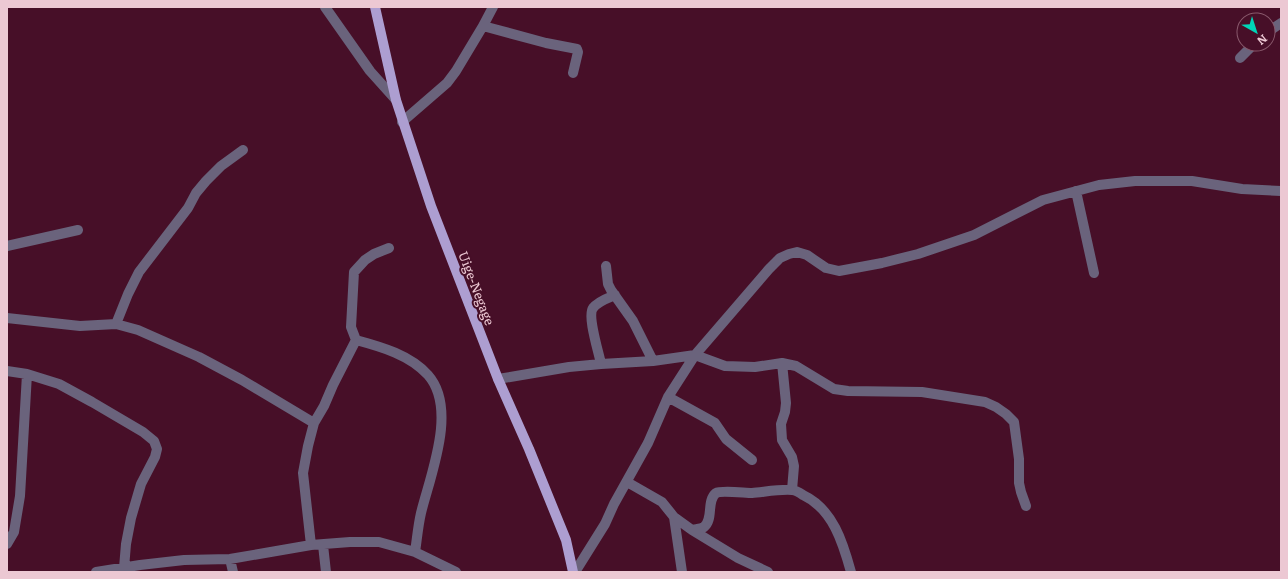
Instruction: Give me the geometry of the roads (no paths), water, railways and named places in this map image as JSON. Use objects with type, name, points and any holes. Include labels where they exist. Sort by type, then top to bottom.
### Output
[{"type":"main road","name":"Uige-Negage","points":[[375,7],[402,122],[431,206],[498,379],[529,449],[566,540],[574,572]]},
{"type":"street","points":[[325,7],[370,71],[396,100]]},
{"type":"street","points":[[402,122],[447,83],[456,71],[493,7]]},
{"type":"street","points":[[483,26],[546,44],[577,49],[578,52],[574,73]]},
{"type":"street","points":[[1240,58],[1246,52]]},
{"type":"street","points":[[116,324],[139,272],[188,208],[196,193],[221,166],[243,150]]},
{"type":"street","points":[[574,572],[605,524],[614,504],[648,443],[668,397],[694,355],[780,258],[797,252],[807,255],[826,268],[839,271],[882,263],[918,254],[974,235],[1043,200],[1099,185],[1135,181],[1165,180],[1192,181],[1242,189],[1281,191]]},
{"type":"street","points":[[1076,190],[1094,273]]},
{"type":"street","points":[[7,246],[78,230]]},
{"type":"street","points":[[311,546],[303,473],[308,446],[314,424],[356,340],[351,327],[354,272],[365,260],[374,254],[389,248]]},
{"type":"street","points":[[606,266],[608,284],[633,321],[652,361]]},
{"type":"street","points":[[601,364],[591,316],[592,308],[598,303],[615,295]]},
{"type":"street","points":[[7,318],[80,326],[116,324],[138,330],[199,357],[242,380],[314,424]]},
{"type":"street","points":[[356,340],[385,347],[421,368],[435,385],[442,403],[439,449],[420,515],[415,552]]},
{"type":"street","points":[[498,379],[569,367],[652,361],[694,355],[725,366],[741,368],[755,368],[782,363],[796,366],[834,388],[848,391],[922,392],[985,402],[996,407],[1014,422],[1019,459],[1019,483],[1026,506]]},
{"type":"street","points":[[782,363],[786,404],[781,424],[782,440],[792,457],[794,466],[792,490]]},
{"type":"street","points":[[7,371],[27,374],[59,384],[143,432],[154,441],[157,449],[155,457],[141,484],[131,518],[126,544],[124,568]]},
{"type":"street","points":[[7,544],[14,532],[20,496],[27,374]]},
{"type":"street","points":[[668,397],[715,423],[726,439],[752,460]]},
{"type":"street","points":[[627,482],[662,502],[674,517],[692,530],[738,558],[768,572]]},
{"type":"street","points":[[692,530],[703,527],[707,523],[712,498],[717,493],[723,491],[752,493],[792,490],[814,500],[825,511],[838,532],[851,572]]},
{"type":"street","points":[[674,517],[682,572]]},
{"type":"street","points":[[96,572],[124,568],[141,568],[184,560],[230,559],[311,546],[350,542],[379,542],[415,552],[456,572]]},
{"type":"street","points":[[323,545],[326,572]]},
{"type":"street","points":[[230,559],[233,572]]}]
